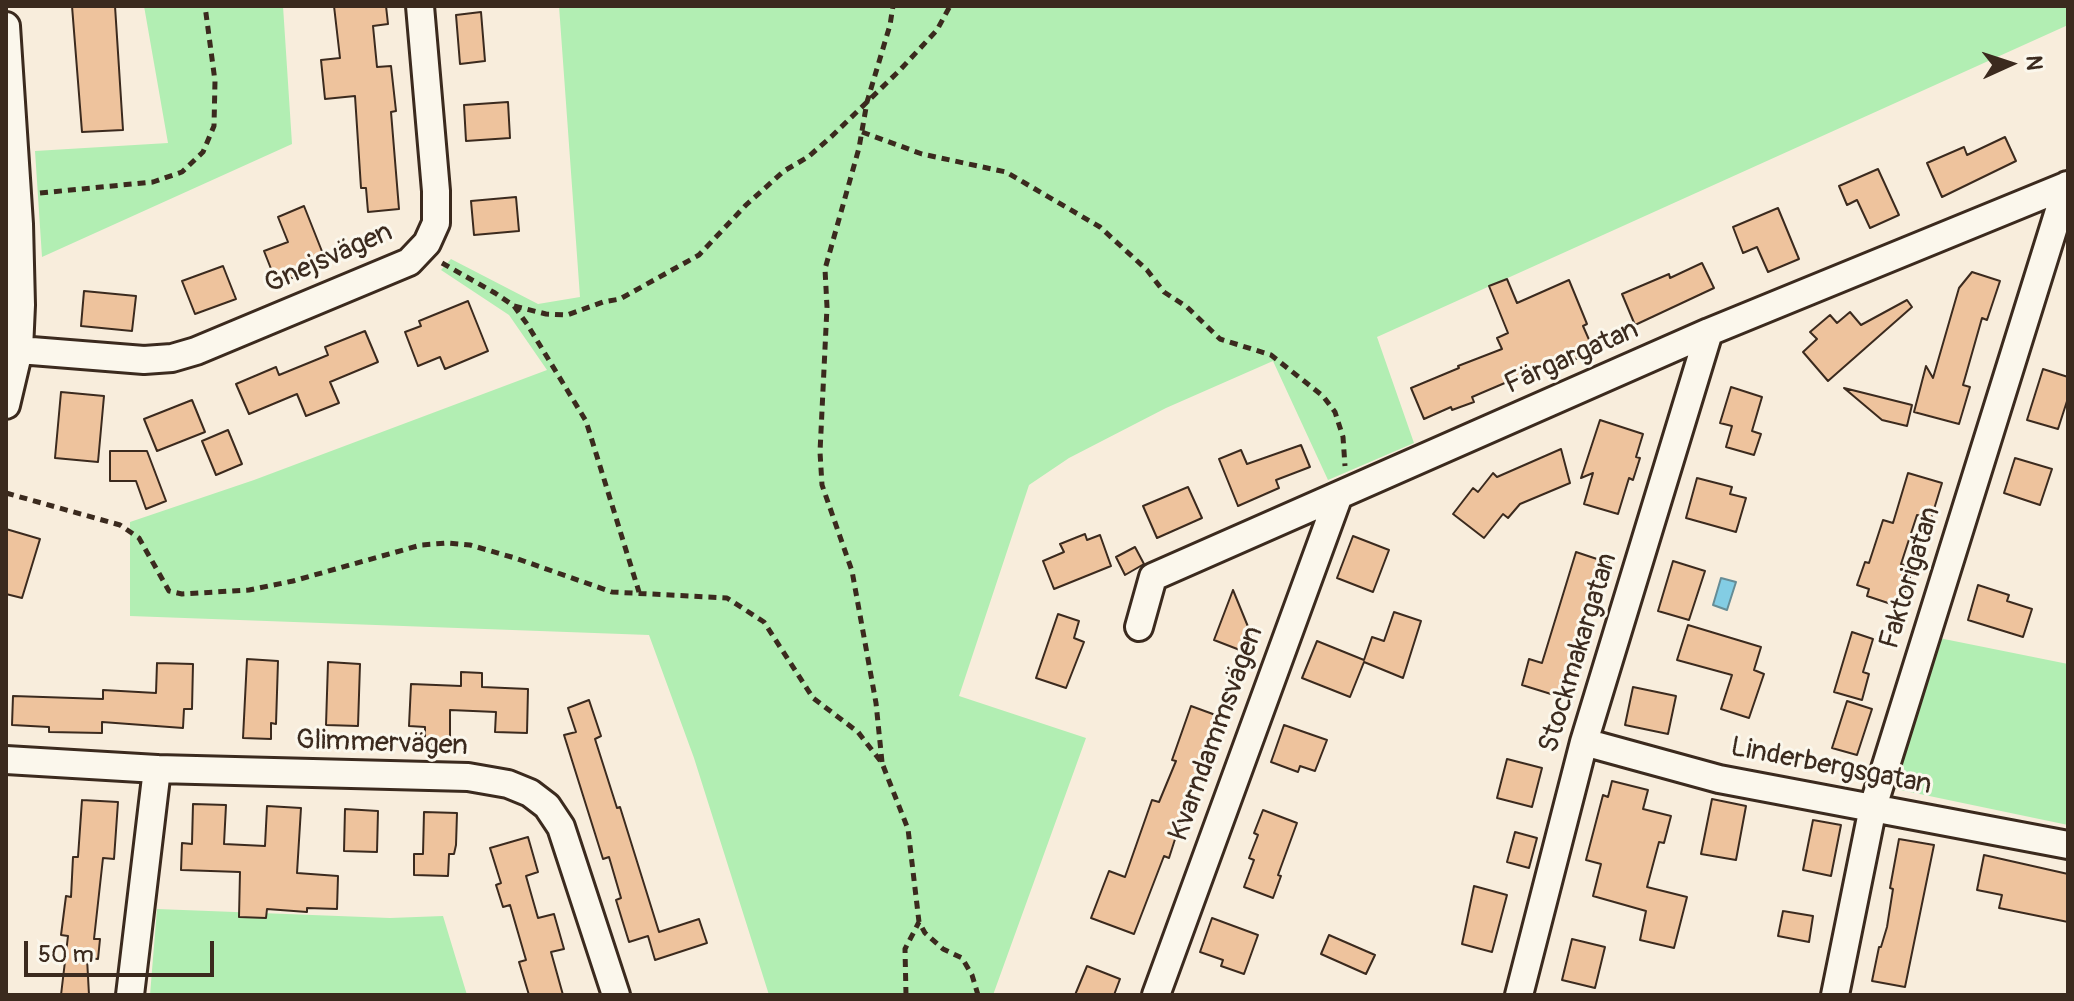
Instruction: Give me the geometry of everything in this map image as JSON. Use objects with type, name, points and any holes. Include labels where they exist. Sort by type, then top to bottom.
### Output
[{"type":"street","name":"Gnejsvägen","points":[[19,350],[144,360],[172,358],[196,351],[409,262],[420,252],[436,223],[420,6]]},
{"type":"street","points":[[6,26],[19,224],[19,350],[6,405]]},
{"type":"street","name":"Färgargatan","points":[[1139,627],[1153,577],[1709,332],[2068,185]]},
{"type":"street","name":"Faktorigatan","points":[[1835,995],[1873,807],[2068,185]]},
{"type":"street","name":"Stockmakargatan","points":[[1519,995],[1584,742],[1709,332]]},
{"type":"street","name":"Kvarndammsvägen","points":[[1156,995],[1339,495]]},
{"type":"street","name":"Linderbergsgatan","points":[[1584,742],[1719,779],[2068,845]]},
{"type":"street","name":"Glimmervägen","points":[[6,760],[157,769],[468,777],[508,784],[530,793],[547,806],[561,827],[616,995]]},
{"type":"street","points":[[130,995],[157,769]]},
{"type":"path","points":[[35,193],[153,182],[182,172],[203,152],[214,126],[215,81],[205,6]]},
{"type":"path","points":[[893,6],[825,269],[827,307],[820,452],[822,485],[852,571],[876,703],[882,763],[908,829],[919,922],[925,933],[943,949],[962,958],[972,975],[978,995]]},
{"type":"path","points":[[514,306],[546,314],[567,315],[620,299],[699,255],[746,205],[784,171],[824,143],[867,102],[937,30],[950,6]]},
{"type":"path","points":[[862,132],[922,154],[1006,172],[1020,179],[1100,227],[1147,270],[1164,292],[1187,307],[1220,339],[1271,355],[1292,370],[1323,396],[1335,412],[1346,461],[1339,495]]},
{"type":"path","points":[[420,252],[495,293],[514,306],[527,324],[586,421],[639,592]]},
{"type":"path","points":[[6,493],[120,525],[139,538],[169,591],[182,594],[249,590],[293,581],[421,545],[447,543],[470,545],[515,558],[612,592],[727,598],[764,622],[813,698],[858,732],[882,763]]},
{"type":"path","points":[[906,995],[905,949],[919,922]]},
{"type":"green space","points":[[144,6],[283,6],[292,144],[42,257],[35,151],[168,143]]},
{"type":"green space","points":[[559,6],[2068,6],[2068,25],[1377,337],[1414,443],[1328,480],[1273,361],[1166,408],[1069,458],[1029,485],[959,696],[1086,738],[993,995],[769,995],[694,758],[649,635],[130,616],[130,522],[254,480],[547,370],[509,315],[441,270],[451,259],[538,304],[580,297]]},
{"type":"green space","points":[[1939,638],[2068,664],[2068,825],[1891,788]]},
{"type":"green space","points":[[157,909],[390,918],[443,916],[467,995],[150,995]]},
{"type":"water","points":[[1721,578],[1736,582],[1727,610],[1713,605]]},
{"type":"building","points":[[72,6],[115,6],[123,130],[82,132]]},
{"type":"building","points":[[334,6],[386,6],[388,24],[373,26],[377,67],[391,66],[396,111],[391,112],[399,209],[368,212],[366,188],[361,188],[355,96],[325,99],[321,60],[340,58]]},
{"type":"building","points":[[481,12],[485,61],[460,64],[456,15]]},
{"type":"building","points":[[508,102],[510,138],[466,141],[464,105]]},
{"type":"building","points":[[2005,137],[2016,161],[1942,197],[1927,163],[1964,147],[1967,155]]},
{"type":"building","points":[[1878,169],[1899,215],[1870,228],[1857,200],[1847,205],[1839,186]]},
{"type":"building","points":[[516,197],[519,231],[474,235],[471,201]]},
{"type":"building","points":[[304,206],[327,264],[277,284],[264,251],[288,242],[278,217]]},
{"type":"building","points":[[1778,208],[1799,259],[1768,272],[1757,247],[1743,253],[1733,227]]},
{"type":"building","points":[[1702,263],[1714,288],[1635,325],[1622,294],[1669,274],[1670,278]]},
{"type":"building","points":[[223,266],[236,299],[195,314],[182,281]]},
{"type":"building","points":[[1972,272],[2000,281],[1987,320],[1982,318],[1963,385],[1970,387],[1959,424],[1914,412],[1926,366],[1933,378],[1959,288]]},
{"type":"building","points":[[1507,279],[1517,303],[1569,280],[1594,351],[1564,364],[1561,359],[1472,397],[1474,402],[1452,410],[1451,407],[1424,419],[1411,388],[1502,349],[1497,338],[1508,333],[1489,286]]},
{"type":"building","points":[[84,291],[136,296],[132,331],[81,326]]},
{"type":"building","points":[[1907,300],[1912,307],[1828,381],[1803,352],[1817,339],[1810,332],[1830,315],[1837,323],[1850,312],[1861,325]]},
{"type":"building","points":[[468,301],[488,351],[445,369],[440,357],[418,366],[405,332],[421,326],[419,321]]},
{"type":"building","points":[[365,331],[378,362],[330,382],[339,403],[306,416],[297,394],[249,414],[236,384],[276,367],[279,375],[328,355],[325,347]]},
{"type":"building","points":[[2043,369],[2068,377],[2068,398],[2058,429],[2027,420]]},
{"type":"building","points":[[1731,387],[1762,397],[1752,431],[1761,434],[1754,455],[1726,447],[1732,426],[1720,423]]},
{"type":"building","points":[[1844,388],[1912,405],[1907,426],[1882,420]]},
{"type":"building","points":[[61,392],[104,396],[98,462],[55,458]]},
{"type":"building","points":[[192,400],[205,432],[157,451],[144,419]]},
{"type":"building","points":[[1600,420],[1643,434],[1636,457],[1640,458],[1633,480],[1629,478],[1618,514],[1584,504],[1593,473],[1581,478]]},
{"type":"building","points":[[228,430],[242,464],[216,475],[202,441]]},
{"type":"building","points":[[1301,445],[1310,467],[1276,480],[1279,488],[1238,506],[1219,459],[1241,450],[1247,464]]},
{"type":"building","points":[[1561,449],[1570,483],[1520,504],[1508,518],[1503,514],[1484,538],[1453,514],[1473,488],[1478,492],[1493,473],[1497,477]]},
{"type":"building","points":[[110,451],[147,451],[166,501],[146,509],[136,481],[110,481]]},
{"type":"building","points":[[2015,458],[2052,469],[2040,505],[2004,493]]},
{"type":"building","points":[[1908,473],[1942,483],[1931,519],[1917,515],[1901,564],[1913,568],[1900,607],[1867,596],[1869,589],[1857,585],[1865,562],[1869,563],[1883,520],[1893,523]]},
{"type":"building","points":[[1697,478],[1732,487],[1730,494],[1746,498],[1736,532],[1686,518]]},
{"type":"building","points":[[1188,487],[1202,518],[1157,538],[1143,506]]},
{"type":"building","points":[[6,529],[40,539],[22,598],[6,594]]},
{"type":"building","points":[[1085,534],[1087,540],[1100,535],[1111,566],[1054,589],[1043,561],[1064,552],[1060,544]]},
{"type":"building","points":[[1353,536],[1389,550],[1373,592],[1337,578]]},
{"type":"building","points":[[1135,547],[1144,564],[1125,575],[1116,557]]},
{"type":"building","points":[[1576,552],[1609,563],[1598,599],[1589,597],[1570,657],[1578,660],[1567,699],[1522,685],[1529,659],[1542,663]]},
{"type":"building","points":[[1673,561],[1705,571],[1689,620],[1658,611]]},
{"type":"building","points":[[1978,585],[2009,595],[2007,601],[2032,609],[2023,637],[1968,620]]},
{"type":"building","points":[[1233,590],[1251,634],[1245,652],[1214,640]]},
{"type":"building","points":[[1394,612],[1421,621],[1403,678],[1364,662],[1350,697],[1302,678],[1317,641],[1364,660],[1372,637],[1384,641]]},
{"type":"building","points":[[1058,614],[1079,621],[1074,638],[1084,642],[1066,688],[1036,678]]},
{"type":"building","points":[[1688,625],[1761,647],[1754,670],[1764,674],[1749,718],[1721,709],[1732,675],[1677,660]]},
{"type":"building","points":[[1852,632],[1873,639],[1863,672],[1869,674],[1862,700],[1834,692]]},
{"type":"building","points":[[247,659],[278,661],[276,724],[271,723],[271,739],[243,738]]},
{"type":"building","points":[[328,662],[360,664],[358,726],[326,725]]},
{"type":"building","points":[[157,663],[193,664],[192,709],[184,709],[183,728],[102,722],[102,733],[49,732],[49,727],[12,725],[13,696],[103,699],[103,690],[156,693]]},
{"type":"building","points":[[461,672],[482,673],[482,687],[528,689],[527,733],[495,732],[496,712],[450,710],[450,745],[425,744],[425,727],[409,726],[411,684],[461,686]]},
{"type":"building","points":[[1633,687],[1676,696],[1668,734],[1625,725]]},
{"type":"building","points":[[589,700],[601,736],[595,739],[659,932],[699,919],[707,943],[655,960],[648,936],[629,942],[616,900],[621,898],[609,857],[603,859],[564,735],[576,732],[568,708]]},
{"type":"building","points":[[1847,701],[1872,709],[1857,755],[1832,748]]},
{"type":"building","points":[[1191,706],[1221,717],[1182,810],[1169,858],[1164,856],[1134,934],[1091,918],[1109,871],[1125,877],[1152,800],[1159,802],[1176,761],[1172,760]]},
{"type":"building","points":[[1284,725],[1327,740],[1315,771],[1300,766],[1298,772],[1271,762]]},
{"type":"building","points":[[1507,759],[1542,768],[1532,807],[1497,798]]},
{"type":"building","points":[[1612,781],[1648,790],[1643,809],[1671,816],[1664,843],[1659,842],[1647,887],[1687,897],[1674,948],[1640,940],[1646,911],[1593,896],[1601,864],[1586,860],[1603,795],[1608,797]]},
{"type":"building","points":[[1712,799],[1746,806],[1736,860],[1701,854]]},
{"type":"building","points":[[82,800],[118,802],[114,859],[103,858],[94,939],[100,939],[98,959],[87,958],[89,995],[61,995],[68,936],[61,935],[66,896],[71,897],[73,857],[78,857]]},
{"type":"building","points":[[193,804],[226,805],[224,844],[265,846],[267,806],[301,808],[297,873],[338,876],[337,909],[307,908],[307,912],[267,909],[266,918],[239,917],[240,872],[181,870],[182,843],[192,844]]},
{"type":"building","points":[[345,809],[378,811],[377,852],[344,851]]},
{"type":"building","points":[[1263,810],[1297,823],[1273,898],[1244,887],[1254,860],[1249,858]]},
{"type":"building","points":[[424,812],[457,813],[456,845],[454,854],[449,854],[448,876],[414,875],[414,854],[423,854]]},
{"type":"building","points":[[1813,820],[1841,825],[1831,876],[1803,870]]},
{"type":"building","points":[[1515,832],[1537,838],[1529,868],[1507,862]]},
{"type":"building","points":[[528,837],[538,872],[526,876],[538,918],[554,914],[564,949],[551,952],[563,995],[529,995],[519,962],[526,960],[510,905],[503,907],[496,885],[501,883],[490,848]]},
{"type":"building","points":[[1899,839],[1934,845],[1905,987],[1872,981],[1887,927]]},
{"type":"building","points":[[1984,855],[2068,874],[2068,922],[1999,908],[2002,895],[1977,890]]},
{"type":"building","points":[[1474,886],[1507,895],[1492,952],[1462,944]]},
{"type":"building","points":[[1783,911],[1813,916],[1809,942],[1778,936]]},
{"type":"building","points":[[1212,918],[1258,935],[1244,974],[1221,966],[1223,960],[1200,952]]},
{"type":"building","points":[[1329,935],[1375,955],[1366,974],[1321,954]]},
{"type":"building","points":[[1572,939],[1605,947],[1595,988],[1562,980]]},
{"type":"building","points":[[1087,966],[1120,979],[1114,995],[1075,995]]}]
